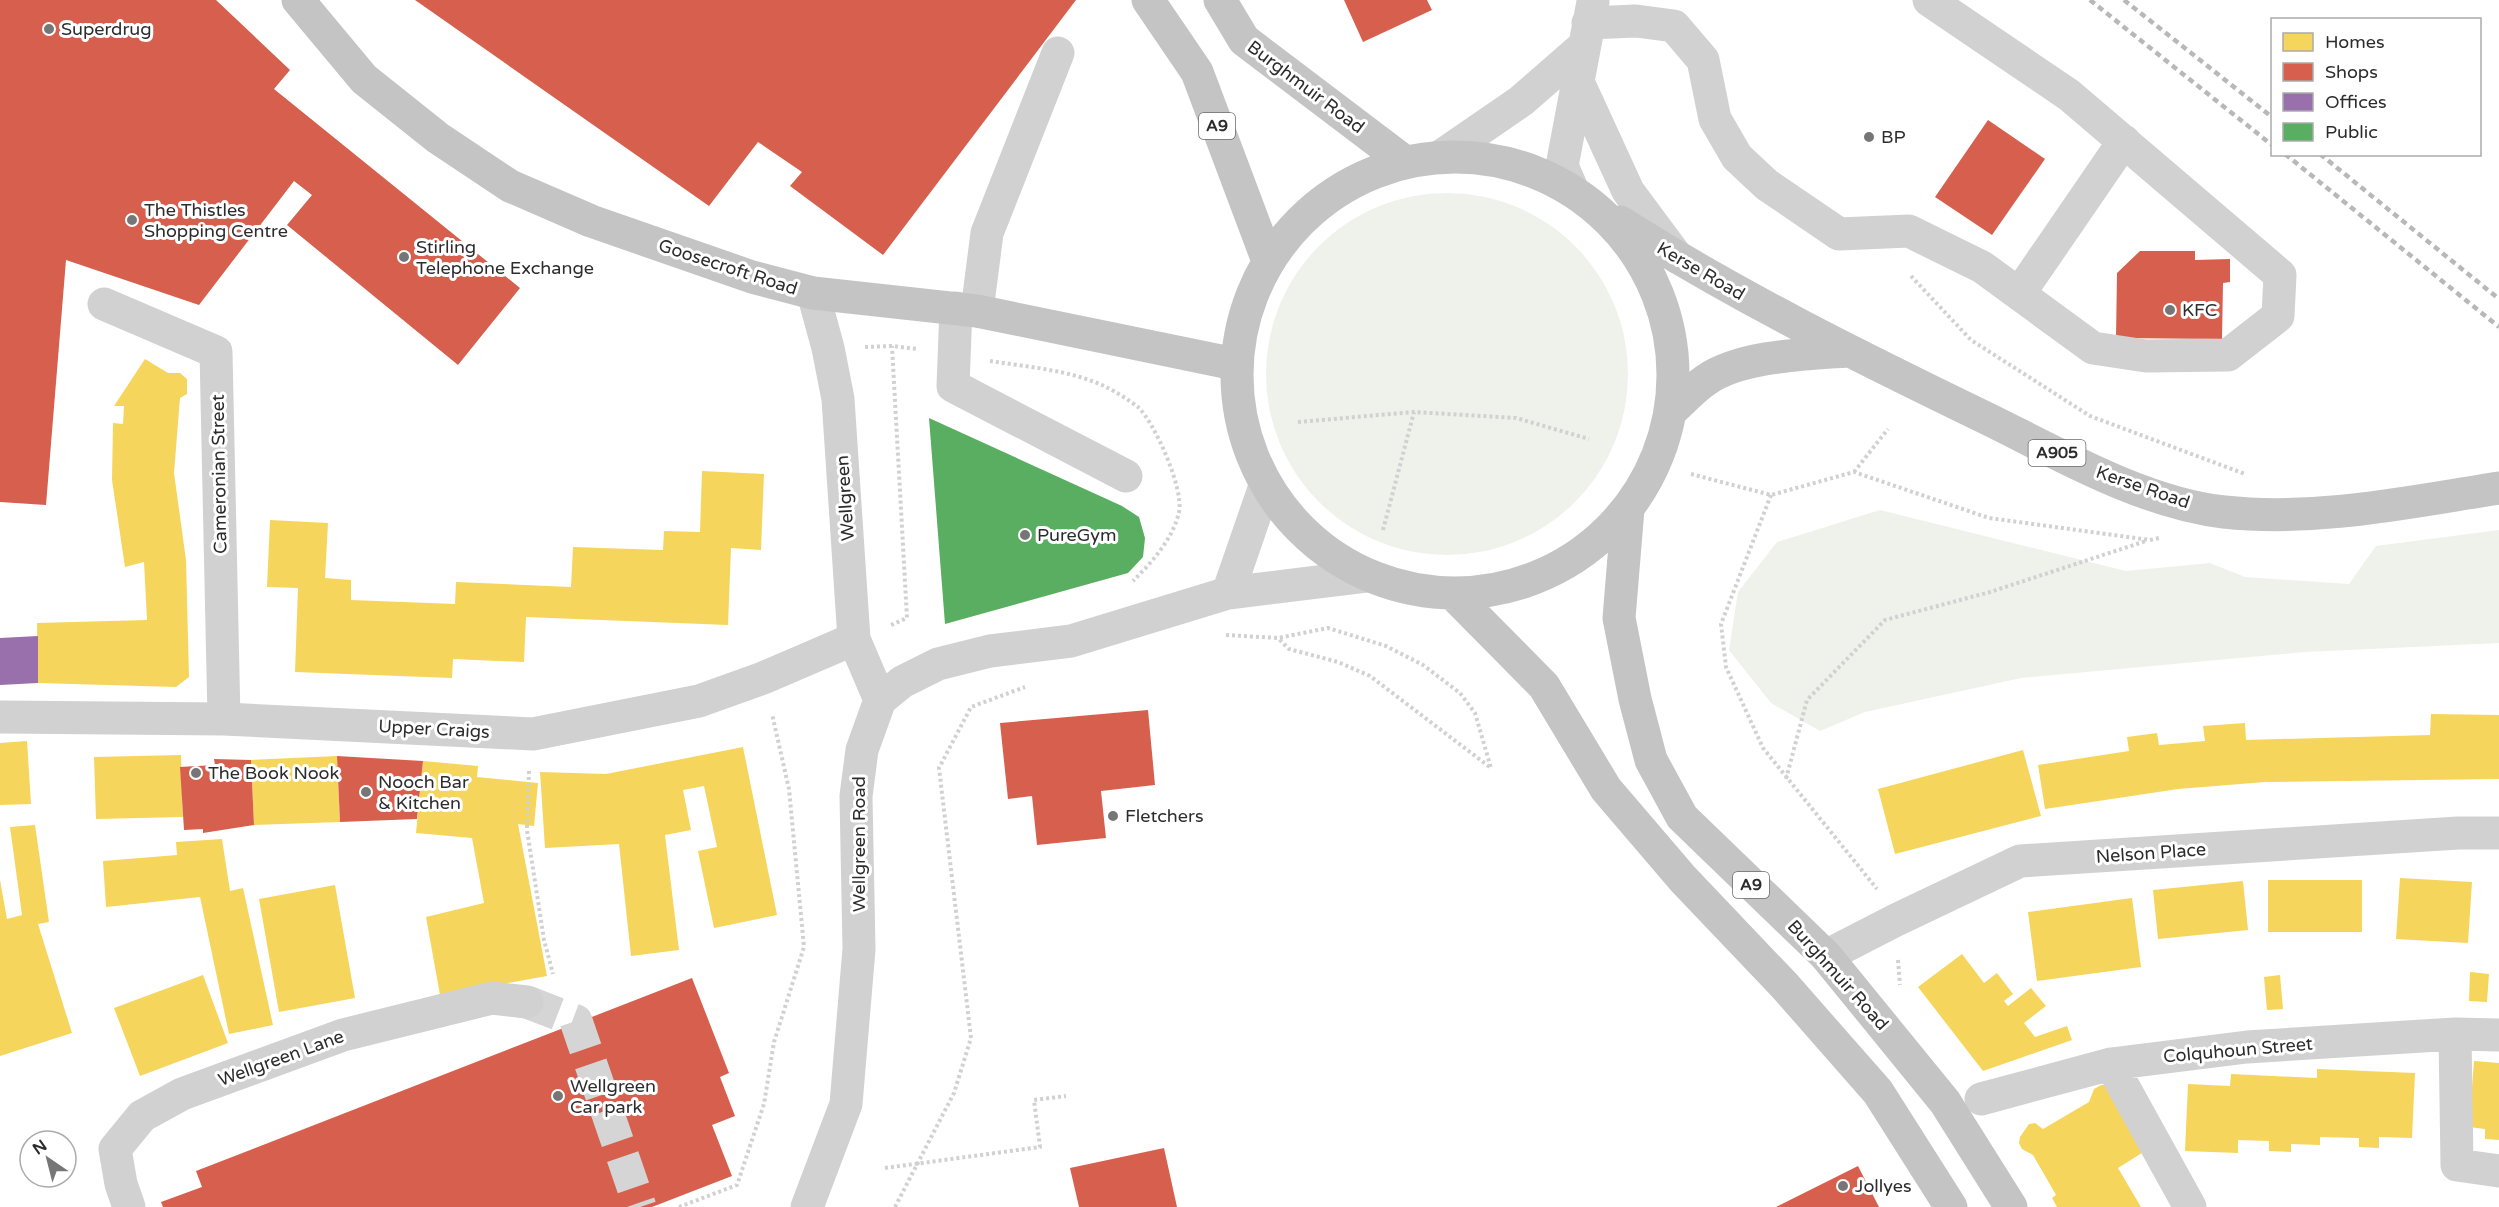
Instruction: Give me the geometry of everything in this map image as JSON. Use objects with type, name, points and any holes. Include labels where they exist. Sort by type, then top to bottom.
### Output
[{"type":"main road","name":"Goosecroft Road","points":[[298,0],[364,79],[438,138],[510,186],[591,221],[752,278],[813,293],[966,310],[1235,364]]},
{"type":"main road","name":"A9","points":[[1148,0],[1197,72],[1268,261]]},
{"type":"main road","name":"Burghmuir Road","points":[[1220,0],[1244,40],[1405,162]]},
{"type":"main road","points":[[1441,156],[1476,157],[1510,163],[1542,174],[1582,197],[1631,245],[1659,296],[1672,352],[1671,411],[1656,462],[1628,509],[1580,555],[1520,585],[1454,595],[1366,576],[1308,538],[1265,486],[1241,427],[1235,364],[1245,310],[1268,261],[1304,216],[1332,195],[1351,182],[1405,162],[1441,156]]},
{"type":"main road","name":"Kerse Road","points":[[1582,197],[1683,262],[1847,351],[2091,470],[2171,500],[2222,512],[2280,516],[2351,511],[2499,488]]},
{"type":"main road","points":[[1671,411],[1707,379],[1741,366],[1780,356],[1847,351]]},
{"type":"main road","name":"Burghmuir Road","points":[[1628,509],[1619,618],[1635,699],[1651,760],[1682,816],[1826,956],[1945,1102],[2011,1207]]},
{"type":"main road","name":"A9","points":[[1454,595],[1544,686],[1614,798],[1683,879],[1784,985],[1878,1092],[1951,1207]]},
{"type":"street","points":[[1441,156],[1521,101],[1588,23],[1636,21],[1674,26],[1702,60],[1715,119],[1737,157],[1767,185],[1839,234],[1909,231],[1982,267],[2093,348],[2146,356],[2228,355],[2278,316],[2280,275],[2069,95],[1929,0]]},
{"type":"street","points":[[1582,197],[1562,166],[1588,23]]},
{"type":"street","points":[[1058,52],[987,233],[966,310],[956,355],[953,386],[1126,476]]},
{"type":"street","points":[[1578,82],[1628,191],[1672,252],[1683,262]]},
{"type":"street","points":[[2019,294],[2124,141]]},
{"type":"street","name":"Wellgreen","points":[[813,293],[828,348],[838,399],[854,639],[880,700]]},
{"type":"street","name":"Cameronian Street","points":[[104,304],[216,352],[224,719]]},
{"type":"street","points":[[1228,593],[1265,486]]},
{"type":"street","points":[[880,700],[902,682],[938,664],[990,651],[1071,641],[1228,593],[1366,576]]},
{"type":"street","name":"Upper Craigs","points":[[0,717],[224,719],[533,734],[699,701],[763,678],[854,639]]},
{"type":"street","name":"Wellgreen Road","points":[[807,1207],[846,1104],[860,949],[855,796],[862,750],[880,700]]},
{"type":"street","name":"Nelson Place","points":[[1826,956],[2020,861],[2458,833],[2499,833]]},
{"type":"street","name":"Wellgreen Lane","points":[[129,1207],[121,1184],[115,1149],[142,1116],[182,1094],[343,1035],[492,998],[526,1002]]},
{"type":"street","points":[[2455,1034],[2457,1165],[2499,1171]]},
{"type":"street","name":"Colquhoun Street","points":[[1981,1099],[2111,1064],[2247,1047],[2455,1034],[2499,1035]]},
{"type":"street","points":[[2111,1064],[2190,1207]]},
{"type":"path","points":[[1909,274],[1971,340],[2090,416],[2254,477]]},
{"type":"path","points":[[854,639],[907,618],[892,346],[1080,376],[1107,388],[1138,407],[1160,445],[1179,494],[1179,512],[1161,550],[1126,588]]},
{"type":"path","points":[[1298,422],[1414,411],[1516,418],[1590,439]]},
{"type":"path","points":[[1383,530],[1414,411]]},
{"type":"path","points":[[1854,472],[1888,429]]},
{"type":"path","points":[[1690,474],[1771,495],[1854,472],[1989,518],[2150,540]]},
{"type":"path","points":[[1771,495],[1721,624],[1726,668],[1763,748],[1876,887],[1896,920],[1899,984],[1905,993]]},
{"type":"path","points":[[1786,779],[1807,700],[1885,620],[1990,592],[2161,538]]},
{"type":"path","points":[[1216,638],[1228,635],[1297,637],[1328,628],[1386,646],[1423,666],[1460,693],[1475,713],[1491,768],[1370,676],[1338,662],[1289,650],[1278,638]]},
{"type":"path","points":[[679,1207],[737,1185],[764,1104],[774,1042],[804,947],[789,789],[763,678]]},
{"type":"path","points":[[894,1207],[954,1093],[971,1038],[939,768],[971,707],[1035,683]]},
{"type":"path","points":[[526,1002],[554,978],[544,940],[527,830],[533,734]]},
{"type":"path","points":[[885,1168],[1041,1148],[1034,1100],[1065,1095]]},
{"type":"shaded area","points":[[1447,193],[1482,197],[1516,207],[1547,224],[1575,246],[1597,274],[1614,305],[1624,339],[1628,374],[1624,409],[1614,443],[1597,474],[1575,502],[1547,524],[1516,541],[1482,551],[1447,555],[1412,551],[1378,541],[1347,524],[1319,502],[1297,474],[1280,443],[1270,409],[1266,374],[1270,339],[1280,305],[1297,274],[1319,246],[1347,224],[1378,207],[1412,197]]},
{"type":"shaded area","points":[[1880,510],[2126,571],[2210,563],[2245,577],[2349,584],[2376,546],[2499,530],[2499,643],[2305,652],[2021,678],[1865,712],[1820,731],[1771,703],[1729,650],[1738,592],[1777,542]]},
{"type":"building: Homes","points":[[145,359],[168,373],[180,373],[187,379],[187,394],[180,398],[174,473],[186,560],[189,677],[176,687],[38,683],[37,623],[147,620],[144,562],[125,567],[112,480],[113,423],[123,424],[124,406],[114,406]]},
{"type":"building: Homes","points":[[702,471],[764,474],[761,550],[731,548],[728,625],[526,617],[524,662],[453,659],[452,678],[295,672],[298,588],[267,587],[270,520],[328,523],[325,578],[351,580],[351,600],[455,604],[456,582],[571,587],[573,547],[663,550],[664,531],[700,532]]},
{"type":"building: Homes","points":[[2431,714],[2499,715],[2499,779],[2265,782],[2178,789],[2045,809],[2038,765],[2129,751],[2127,737],[2157,733],[2159,745],[2205,741],[2203,726],[2245,723],[2246,740],[2430,735]]},
{"type":"building: Homes","points":[[27,741],[31,804],[0,805],[0,743]]},
{"type":"building: Homes","points":[[743,747],[777,915],[714,928],[698,851],[717,847],[704,786],[683,790],[691,830],[665,835],[679,950],[631,956],[619,844],[545,848],[540,772],[606,774]]},
{"type":"building: Homes","points":[[2023,750],[2041,816],[1895,854],[1878,789]]},
{"type":"building: Homes","points":[[181,755],[183,817],[96,819],[94,757]]},
{"type":"building: Homes","points":[[337,756],[340,822],[254,825],[251,760]]},
{"type":"building: Homes","points":[[423,761],[478,766],[477,777],[538,783],[534,826],[518,824],[547,976],[440,995],[426,917],[484,903],[472,838],[416,833]]},
{"type":"building: Homes","points":[[35,825],[49,922],[38,924],[72,1033],[0,1056],[0,880],[7,919],[22,915],[10,827]]},
{"type":"building: Homes","points":[[222,839],[230,891],[243,888],[273,1025],[229,1034],[200,897],[106,907],[103,861],[177,855],[176,842]]},
{"type":"building: Homes","points":[[2400,878],[2472,882],[2468,943],[2396,939]]},
{"type":"building: Homes","points":[[2268,880],[2362,880],[2362,932],[2268,932]]},
{"type":"building: Homes","points":[[2243,881],[2248,930],[2158,939],[2153,890]]},
{"type":"building: Homes","points":[[335,885],[355,998],[279,1012],[259,899]]},
{"type":"building: Homes","points":[[2132,898],[2141,967],[2037,981],[2028,912]]},
{"type":"building: Homes","points":[[1962,954],[1984,983],[1997,973],[2013,994],[2004,1001],[2008,1006],[2031,988],[2046,1006],[2024,1023],[2035,1037],[2067,1026],[2072,1040],[1983,1071],[1918,987]]},
{"type":"building: Homes","points":[[2470,972],[2489,974],[2487,1002],[2469,1001]]},
{"type":"building: Homes","points":[[203,975],[228,1043],[140,1076],[114,1008]]},
{"type":"building: Homes","points":[[2280,975],[2283,1009],[2267,1010],[2264,977]]},
{"type":"building: Homes","points":[[2474,1061],[2499,1063],[2499,1140],[2485,1139],[2485,1129],[2469,1127]]},
{"type":"building: Homes","points":[[2317,1069],[2415,1073],[2412,1138],[2379,1137],[2379,1148],[2359,1147],[2359,1138],[2320,1137],[2320,1145],[2291,1144],[2291,1152],[2269,1151],[2269,1141],[2238,1140],[2238,1153],[2185,1151],[2188,1084],[2230,1086],[2231,1074],[2317,1078]]},
{"type":"building: Homes","points":[[2101,1085],[2108,1085],[2145,1151],[2118,1168],[2141,1207],[2057,1207],[2052,1198],[2056,1195],[2033,1155],[2022,1149],[2019,1143],[2020,1137],[2029,1124],[2035,1123],[2043,1129],[2089,1102],[2094,1089]]},
{"type":"building: Shops","name":"The Thistles Shopping Centre","points":[[0,0],[216,0],[290,70],[274,89],[520,288],[458,365],[287,225],[312,195],[294,181],[199,305],[66,260],[46,505],[0,502]]},
{"type":"building: Shops","points":[[415,0],[1076,0],[883,255],[790,186],[802,172],[758,142],[709,206]]},
{"type":"building: Shops","points":[[1344,0],[1427,0],[1432,10],[1363,42]]},
{"type":"building: Shops","points":[[1988,120],[2045,159],[1992,235],[1935,197]]},
{"type":"building: Shops","name":"KFC","points":[[2140,251],[2195,251],[2195,260],[2230,259],[2230,282],[2223,283],[2222,339],[2116,338],[2117,273]]},
{"type":"building: Shops","points":[[1148,710],[1155,785],[1101,791],[1106,838],[1037,845],[1032,796],[1008,799],[1000,723]]},
{"type":"building: Shops","points":[[337,756],[423,761],[417,819],[340,822]]},
{"type":"building: Shops","points":[[214,759],[251,760],[254,825],[203,833],[203,829],[184,830],[180,767],[215,765]]},
{"type":"building: Shops","name":"Wellgreen Car park","points":[[692,978],[729,1073],[720,1077],[735,1116],[712,1125],[732,1176],[652,1207],[163,1207],[161,1202],[202,1187],[196,1171]]},
{"type":"building: Shops","points":[[1164,1148],[1177,1207],[1079,1207],[1070,1168]]},
{"type":"building: Shops","name":"Jollyes","points":[[1858,1166],[1879,1207],[1776,1207]]},
{"type":"building: Offices","points":[[38,636],[38,683],[0,685],[0,638]]},
{"type":"building: Public","points":[[929,418],[1122,506],[1139,517],[1145,538],[1143,557],[1128,573],[945,624]]},
{"type":"tunnel","points":[[527,1002],[576,1021],[640,1207]]},
{"type":"railway","points":[[2090,0],[2271,144]]},
{"type":"railway","points":[[2124,0],[2271,116]]},
{"type":"railway","points":[[2287,156],[2499,327]]},
{"type":"railway","points":[[2322,156],[2499,299]]},
{"type":"place","name":"Superdrug","points":[[49,29]]},
{"type":"place","name":"BP","points":[[1869,137]]},
{"type":"place","name":"The Thistles Shopping Centre","points":[[132,220]]},
{"type":"place","name":"Stirling Telephone Exchange","points":[[404,257]]},
{"type":"place","name":"KFC","points":[[2170,310]]},
{"type":"place","name":"PureGym","points":[[1025,535]]},
{"type":"place","name":"The Book Nook","points":[[196,773]]},
{"type":"place","name":"Nooch Bar & Kitchen","points":[[366,792]]},
{"type":"place","name":"Fletchers","points":[[1113,816]]},
{"type":"place","name":"Wellgreen Car park","points":[[558,1096]]},
{"type":"place","name":"Jollyes","points":[[1843,1186]]}]
